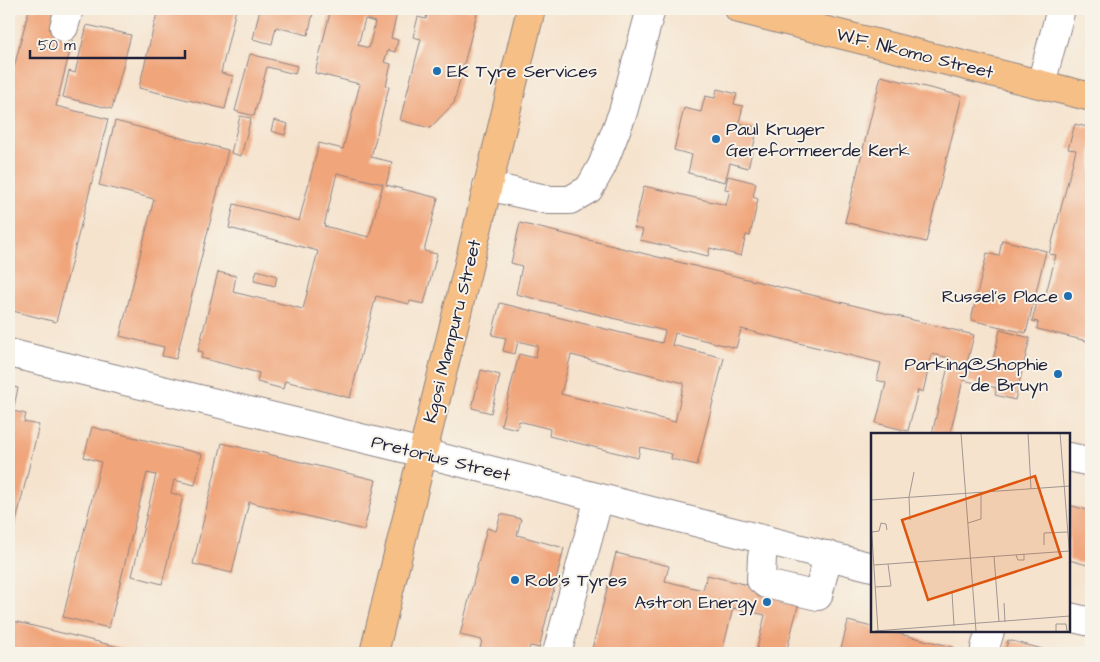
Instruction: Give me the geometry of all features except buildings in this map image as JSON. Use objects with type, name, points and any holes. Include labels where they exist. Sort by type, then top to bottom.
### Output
[{"type":"main road","name":"Kgosi Mampuru Street","points":[[374,653],[530,9]]},
{"type":"main road","name":"W.F. Nkomo Street","points":[[739,9],[1091,97]]},
{"type":"street","points":[[488,186],[550,200],[570,200],[589,189],[602,166],[623,112],[651,9]]},
{"type":"street","points":[[1041,84],[1061,9]]},
{"type":"street","name":"Pretorius Street","points":[[9,353],[423,453],[871,567]]},
{"type":"street","points":[[1070,457],[1091,462]]},
{"type":"street","points":[[557,653],[598,498]]},
{"type":"street","points":[[766,540],[760,580],[766,584],[818,596],[828,555]]},
{"type":"street","points":[[1070,617],[1091,622]]},
{"type":"place","name":"EK Tyre Services","points":[[437,71]]},
{"type":"place","name":"Paul Kruger Gereformeerde Kerk","points":[[716,139]]},
{"type":"place","name":"Russel's Place","points":[[1068,296]]},
{"type":"place","name":"Parking@Shophie de Bruyn","points":[[1058,374]]},
{"type":"place","name":"Rob's Tyres","points":[[515,580]]},
{"type":"place","name":"Astron Energy","points":[[767,602]]}]
